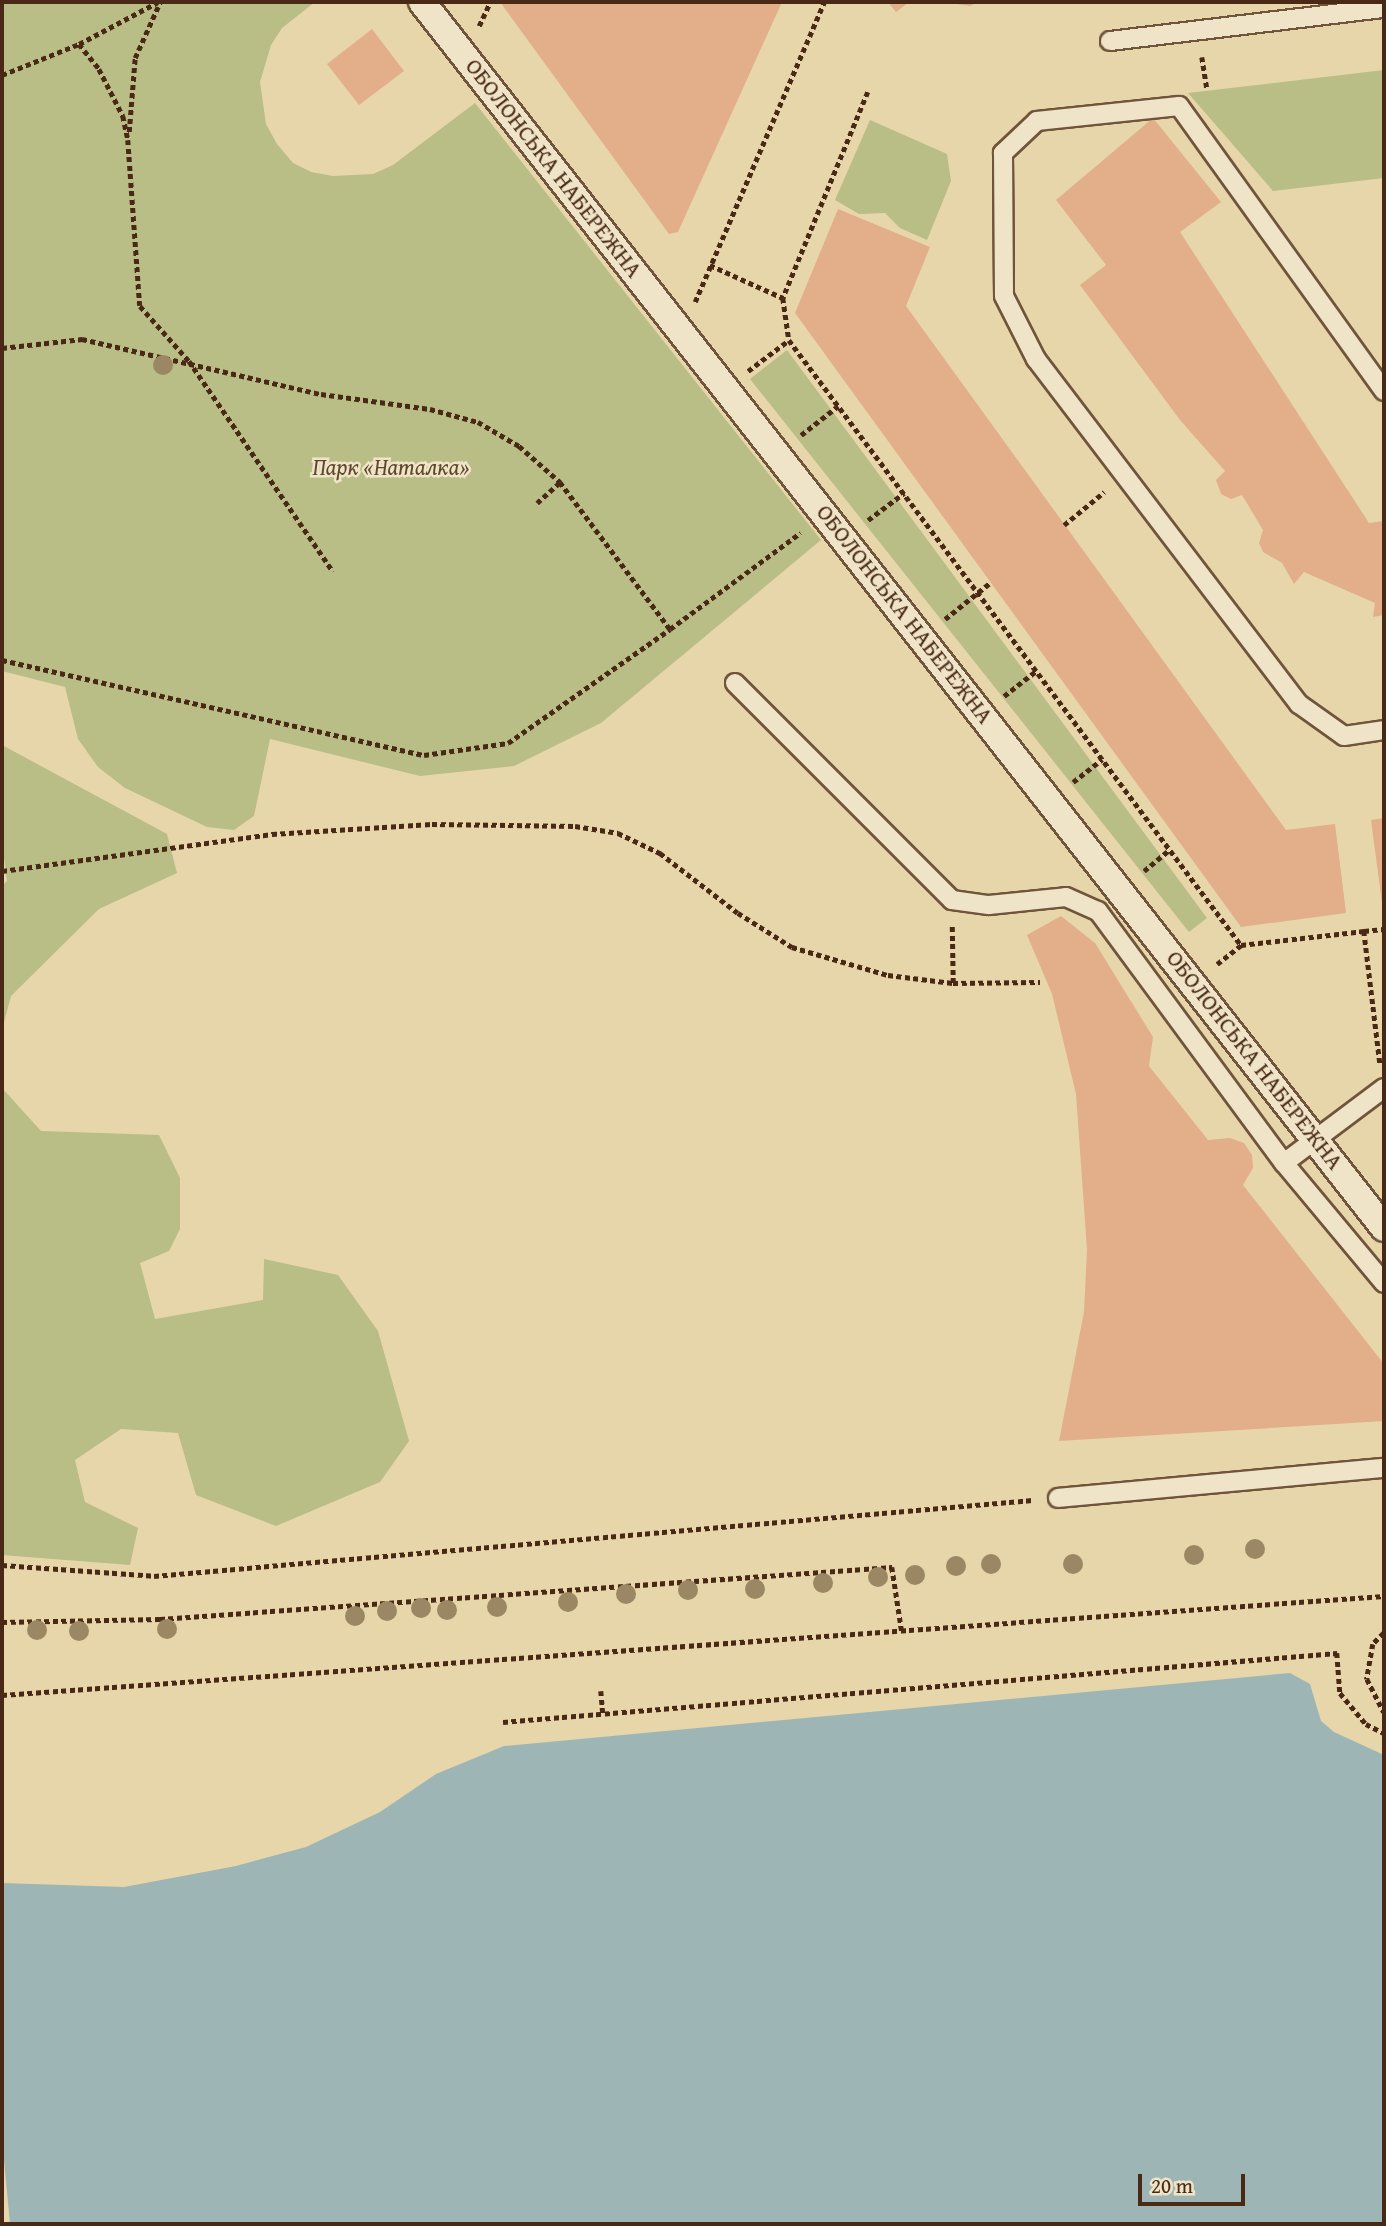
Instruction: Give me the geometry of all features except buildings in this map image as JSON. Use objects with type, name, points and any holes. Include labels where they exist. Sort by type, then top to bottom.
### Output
[{"type":"street","name":"ОБОЛОНСЬКА НАБЕРЕЖНА","points":[[422,2],[1317,1138],[1384,1228]]},
{"type":"lane","points":[[1110,41],[1384,8]]},
{"type":"lane","points":[[1384,391],[1179,106],[1037,121],[1003,153],[1004,296],[1036,359],[1299,704],[1344,736],[1384,730]]},
{"type":"lane","points":[[735,683],[952,900],[989,905],[1066,897],[1098,911],[1284,1163],[1384,1283]]},
{"type":"lane","points":[[1284,1163],[1384,1089]]},
{"type":"lane","points":[[1059,1498],[1384,1468]]},
{"type":"path","points":[[2,75],[79,44],[159,2]]},
{"type":"path","points":[[159,2],[135,58],[128,140],[140,306],[189,361],[333,571]]},
{"type":"path","points":[[682,331],[824,2]]},
{"type":"path","points":[[1198,30],[1207,90]]},
{"type":"path","points":[[79,44],[111,88],[128,140]]},
{"type":"path","points":[[868,92],[783,299],[789,340],[1241,945],[1384,929]]},
{"type":"path","points":[[710,265],[783,299]]},
{"type":"path","points":[[2,348],[82,339],[189,361],[232,376],[321,394],[430,409],[478,422],[519,446],[560,482],[670,629]]},
{"type":"path","points":[[726,387],[789,340]]},
{"type":"path","points":[[778,453],[838,406]]},
{"type":"path","points":[[1064,525],[1125,473]]},
{"type":"path","points":[[537,503],[560,482]]},
{"type":"path","points":[[845,538],[904,493]]},
{"type":"path","points":[[2,660],[424,755],[508,743],[670,629],[806,528]]},
{"type":"path","points":[[923,637],[991,582]]},
{"type":"path","points":[[983,713],[1037,671]]},
{"type":"path","points":[[1050,799],[1102,760]]},
{"type":"path","points":[[2,871],[272,834],[432,824],[575,826],[618,833],[660,853],[738,913],[792,947],[888,975],[953,983],[1040,982]]},
{"type":"path","points":[[952,900],[953,983]]},
{"type":"path","points":[[1364,931],[1384,1089]]},
{"type":"path","points":[[2,1564],[154,1576],[1059,1498]]},
{"type":"path","points":[[2,1622],[160,1619],[892,1567],[902,1632]]},
{"type":"path","points":[[2,1695],[9,1698],[1384,1596]]},
{"type":"path","points":[[1384,1633],[1373,1644],[1367,1679],[1384,1712]]},
{"type":"path","points":[[503,1722],[1337,1653],[1340,1693],[1366,1724],[1384,1733]]},
{"type":"path","points":[[601,1690],[603,1714]]},
{"type":"green space","name":"Парк «Наталка»","points":[[2,2],[315,2],[282,28],[271,45],[260,82],[266,124],[277,144],[293,163],[311,172],[333,176],[373,174],[393,165],[475,103],[821,540],[601,723],[514,766],[420,776],[270,739],[254,816],[234,830],[207,827],[125,788],[98,767],[78,739],[65,687],[2,671]]},
{"type":"green space","points":[[1384,70],[1384,178],[1273,191],[1188,93]]},
{"type":"green space","points":[[870,120],[947,154],[951,181],[927,240],[900,228],[885,213],[859,214],[835,200]]},
{"type":"green space","points":[[787,350],[1207,918],[1189,932],[750,379]]},
{"type":"green space","points":[[2,745],[167,834],[177,873],[99,909],[11,996],[2,1030],[2,886],[7,881],[2,842]]},
{"type":"green space","points":[[2,1088],[41,1131],[159,1135],[180,1178],[180,1229],[169,1251],[140,1263],[155,1319],[263,1300],[264,1259],[338,1275],[378,1331],[409,1441],[380,1482],[276,1526],[196,1495],[178,1433],[121,1429],[75,1460],[85,1502],[138,1528],[130,1565],[2,1555]]},
{"type":"water","points":[[1290,1673],[1310,1684],[1321,1721],[1334,1732],[1384,1755],[1384,2224],[2,2224],[2,1883],[124,1887],[236,1866],[306,1847],[380,1812],[436,1774],[504,1746]]},
{"type":"pier","points":[[2,2138],[10,2224],[2,2224]]}]
